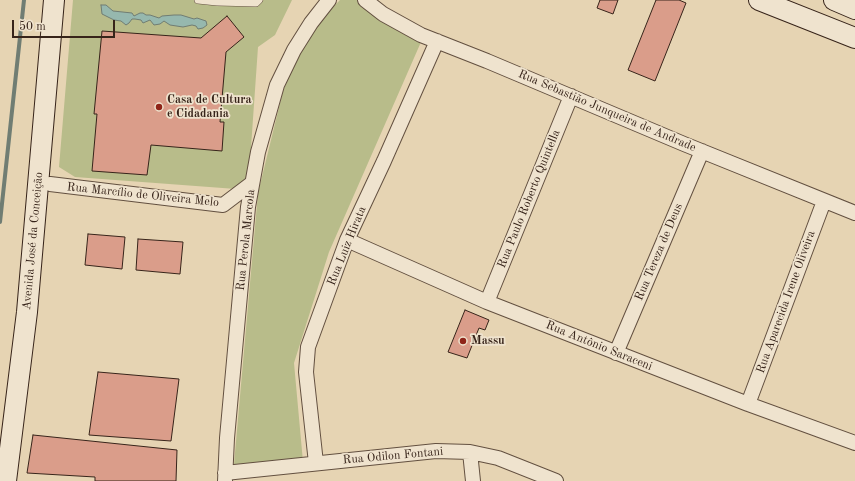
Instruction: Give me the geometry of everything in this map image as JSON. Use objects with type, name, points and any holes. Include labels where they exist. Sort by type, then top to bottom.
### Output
[{"type":"street","name":"Avenida José da Conceição","points":[[6,481],[27,312],[54,0]]},
{"type":"street","name":"Rua Perola Marcola","points":[[225,477],[248,207],[258,152],[277,85],[294,50],[311,23],[329,0]]},
{"type":"street","name":"Rua Sebastião Junqueira de Andrade","points":[[365,0],[383,14],[422,35],[855,213]]},
{"type":"street","points":[[759,0],[855,38]]},
{"type":"street","points":[[834,0],[855,9]]},
{"type":"street","name":"Rua Luiz Hirata","points":[[316,463],[306,372],[308,347],[347,240],[437,41]]},
{"type":"street","name":"Rua Paulo Roberto Quintella","points":[[487,302],[571,96]]},
{"type":"street","name":"Rua Tereza de Deus","points":[[616,353],[702,151]]},
{"type":"street","name":"Rua Marcílio de Oliveira Melo","points":[[50,184],[223,205],[252,183]]},
{"type":"street","name":"Rua Aparecida Irene Oliveira","points":[[748,404],[824,200]]},
{"type":"street","name":"Rua Antônio Saraceni","points":[[347,240],[487,302],[748,404],[855,443]]},
{"type":"street","name":"Rua Odilon Fontani","points":[[225,477],[316,463],[436,451],[470,452],[498,458],[556,481]]},
{"type":"street","points":[[470,452],[473,481]]},
{"type":"lane","points":[[198,0],[256,3],[258,0]]},
{"type":"green space","name":"Casa de Cultura e Cidadania","points":[[73,0],[292,0],[275,35],[258,47],[249,176],[236,189],[75,177],[59,167]]},
{"type":"green space","points":[[340,0],[359,0],[421,42],[329,252],[294,363],[303,462],[234,464],[258,193],[283,91],[301,48],[330,10]]},
{"type":"water","points":[[101,5],[106,5],[113,11],[132,13],[134,16],[143,13],[159,18],[162,16],[181,15],[194,19],[197,18],[206,21],[207,25],[198,29],[196,26],[192,25],[183,27],[170,25],[164,21],[160,24],[154,25],[150,20],[143,23],[141,20],[132,19],[126,25],[121,21],[114,20],[102,14]]},
{"type":"building","points":[[600,0],[618,0],[613,14],[597,8]]},
{"type":"building","points":[[656,0],[679,0],[686,3],[655,81],[628,70]]},
{"type":"building","points":[[227,16],[244,37],[226,52],[220,122],[224,122],[222,151],[151,145],[147,175],[92,171],[97,114],[94,114],[102,31],[201,38]]},
{"type":"building","points":[[88,234],[125,237],[122,269],[85,265]]},
{"type":"building","points":[[138,239],[183,242],[180,274],[136,270]]},
{"type":"building","name":"Massu","points":[[465,310],[489,320],[485,330],[479,328],[467,358],[448,352]]},
{"type":"building","points":[[98,372],[179,379],[171,441],[89,435]]},
{"type":"building","points":[[33,435],[177,450],[176,481],[95,481],[95,477],[27,473]]},
{"type":"waterway","points":[[0,222],[24,0]]},
{"type":"place","name":"Casa de Cultura e Cidadania","points":[[159,107]]},
{"type":"place","name":"Massu","points":[[463,341]]}]
